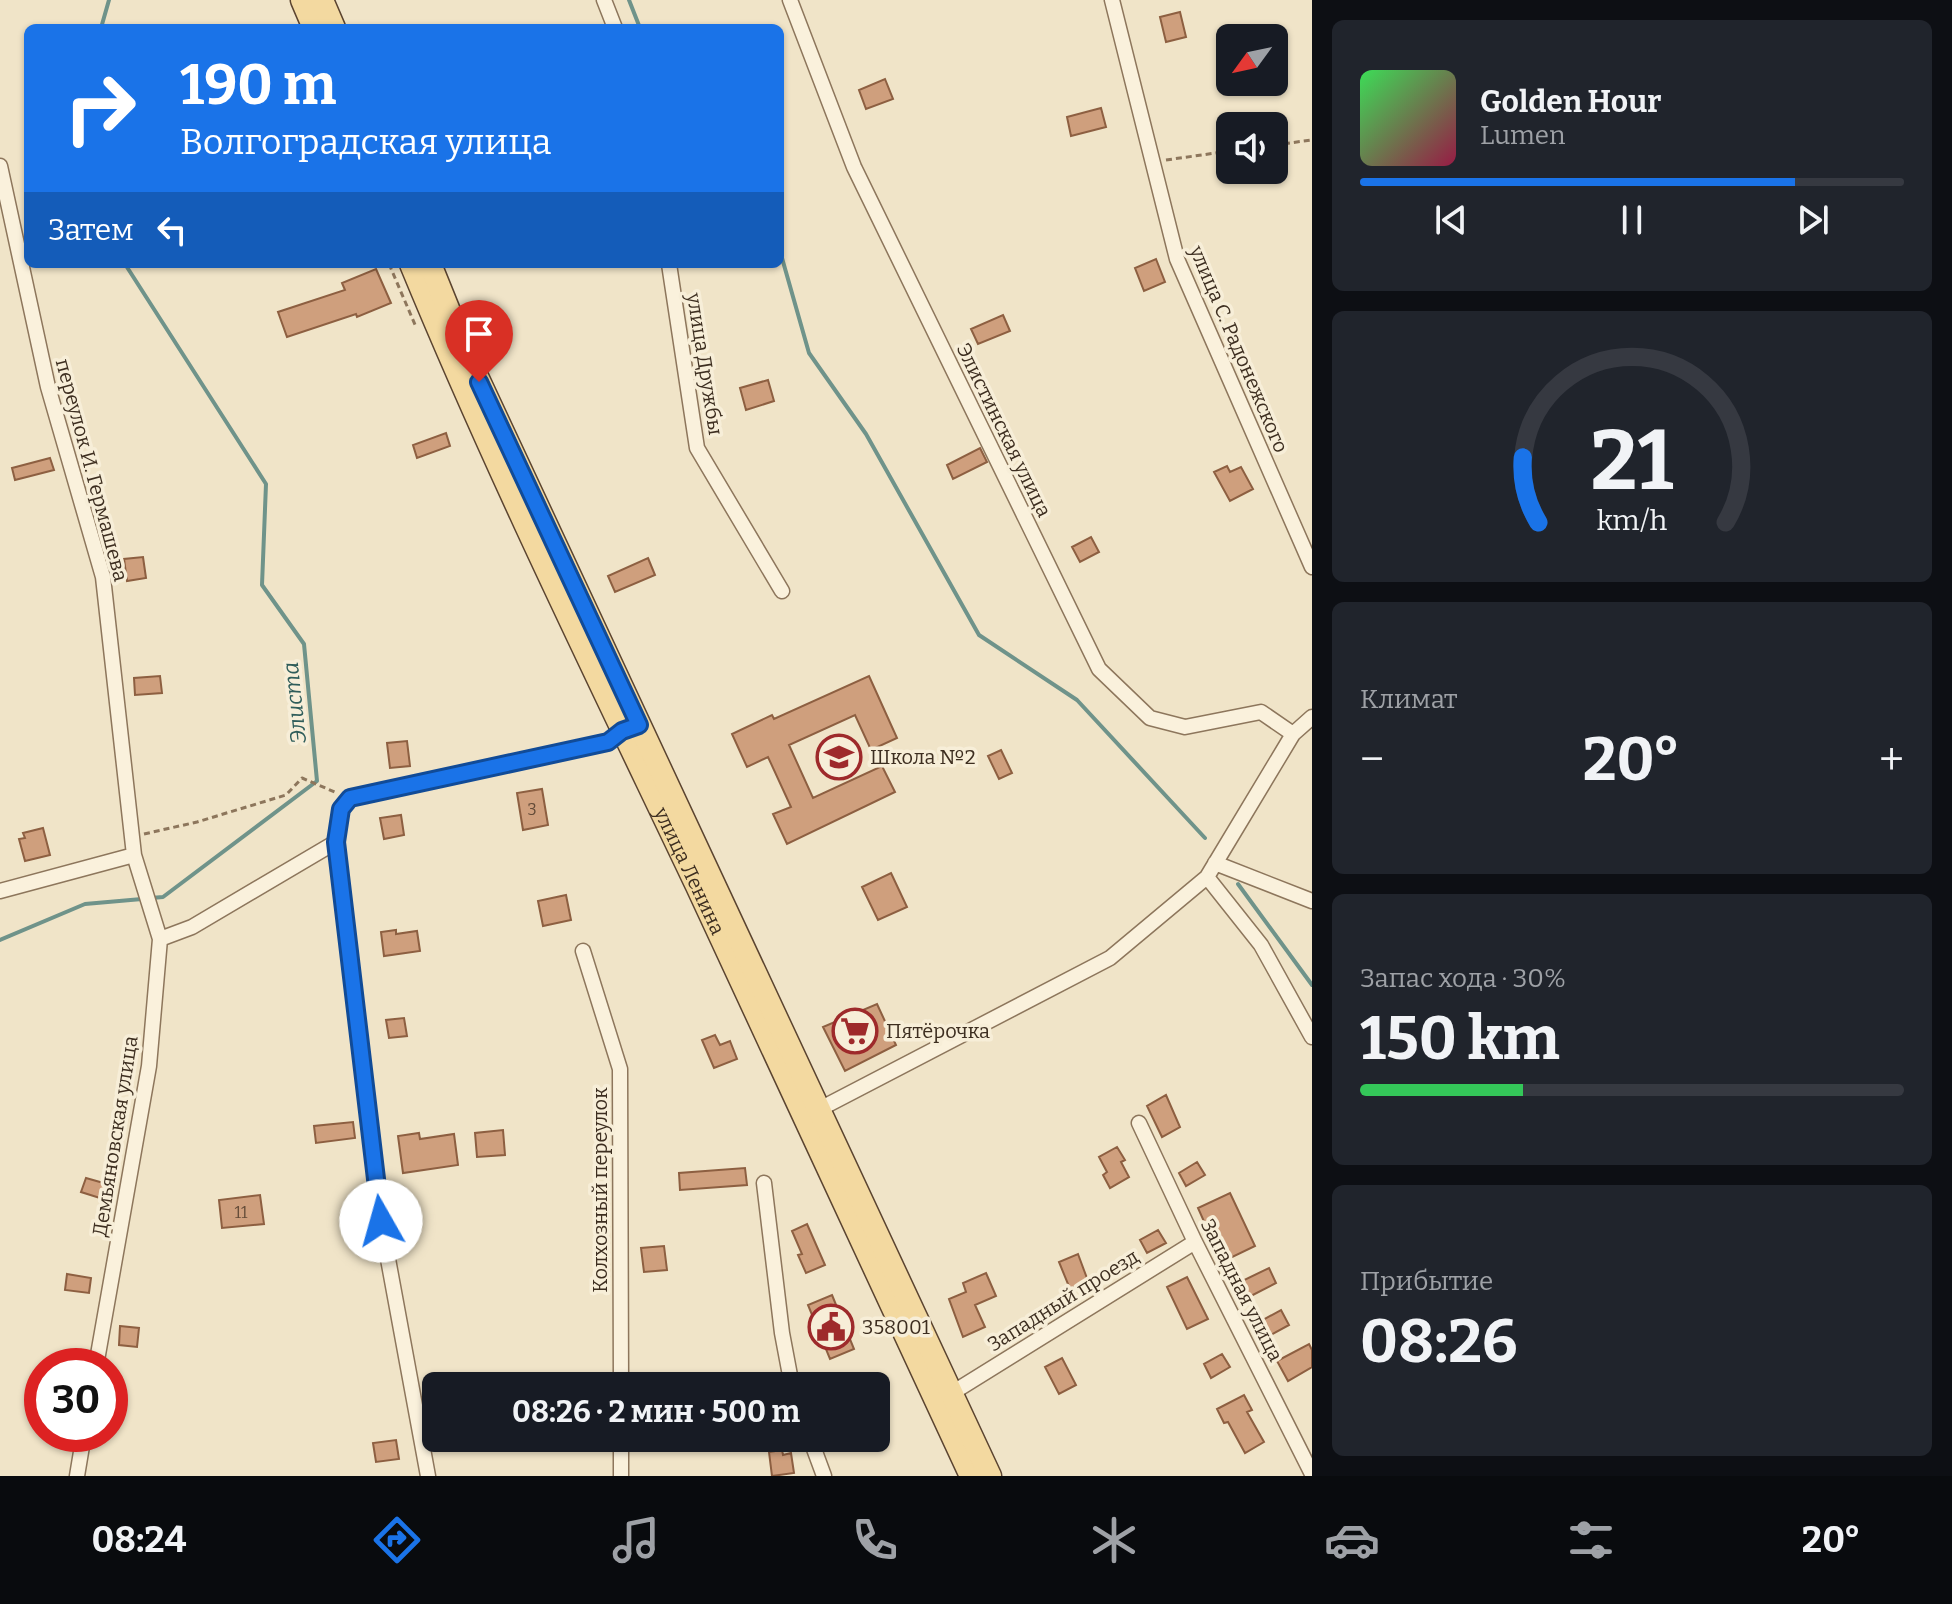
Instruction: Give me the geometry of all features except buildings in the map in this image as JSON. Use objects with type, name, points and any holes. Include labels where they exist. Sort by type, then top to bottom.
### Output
[{"type":"main road","points":[[302,0],[312,24]]},
{"type":"main road","points":[[322,0],[332,24]]},
{"type":"main road","name":"улица Ленина","points":[[413,268],[449,357],[990,1476]]},
{"type":"main road","name":"улица Ленина","points":[[432,268],[630,728]]},
{"type":"main road","name":"улица Ленина","points":[[812,1113],[971,1476]]},
{"type":"street","points":[[604,0],[613,24]]},
{"type":"street","name":"Элистинская улица","points":[[790,0],[854,167],[1099,669],[1150,718],[1185,727],[1261,712],[1293,734]]},
{"type":"street","name":"улица С. Радонежского","points":[[1112,0],[1177,259],[1312,567]]},
{"type":"street","name":"переулок И. Гермашева","points":[[0,166],[48,387],[103,577],[134,855],[154,912]]},
{"type":"street","name":"улица Дружбы","points":[[670,268],[697,448],[782,591]]},
{"type":"street","points":[[812,1113],[1110,958],[1207,877],[1293,734],[1312,717]]},
{"type":"street","points":[[428,1476],[381,1221],[336,842],[341,809],[350,798],[608,742],[630,728]]},
{"type":"street","points":[[160,939],[192,927],[336,842]]},
{"type":"street","points":[[0,891],[134,855]]},
{"type":"street","points":[[1215,863],[1312,901]]},
{"type":"street","points":[[1207,877],[1261,945],[1312,1037]]},
{"type":"street","name":"Демьяновская улица","points":[[99,1348],[149,1066],[160,939],[154,912]]},
{"type":"street","name":"Колхозный переулок","points":[[583,951],[620,1069],[621,1372]]},
{"type":"street","name":"Западная улица","points":[[1139,1123],[1312,1474]]},
{"type":"street","points":[[764,1183],[789,1372]]},
{"type":"street","name":"Западный проезд","points":[[952,1393],[1195,1242]]},
{"type":"street","points":[[77,1476],[81,1452]]},
{"type":"street","points":[[621,1452],[621,1476]]},
{"type":"street","points":[[815,1452],[824,1476]]},
{"type":"path","points":[[1288,143],[1312,140]]},
{"type":"path","points":[[1151,162],[1216,153]]},
{"type":"path","points":[[132,836],[197,822],[286,795],[304,779],[324,787]]},
{"type":"waterway","name":"Элиста","points":[[102,24],[109,0]]},
{"type":"waterway","points":[[629,0],[638,24]]},
{"type":"waterway","points":[[784,265],[809,353],[866,434],[979,635],[1077,700],[1205,838]]},
{"type":"waterway","name":"Элиста","points":[[128,268],[266,484],[262,585],[304,644],[317,781],[163,897],[151,898]]},
{"type":"waterway","points":[[1238,884],[1312,985]]},
{"type":"waterway","name":"Элиста","points":[[0,940],[85,904],[142,899]]},
{"type":"place","name":"Школа №2","points":[[839,757]]},
{"type":"place","name":"Пятёрочка","points":[[855,1031]]},
{"type":"place","name":"358001","points":[[831,1327]]},
{"type":"route","points":[[381,1221],[336,842],[341,809],[350,798],[608,742],[622,731],[639,725],[479,382]]}]
